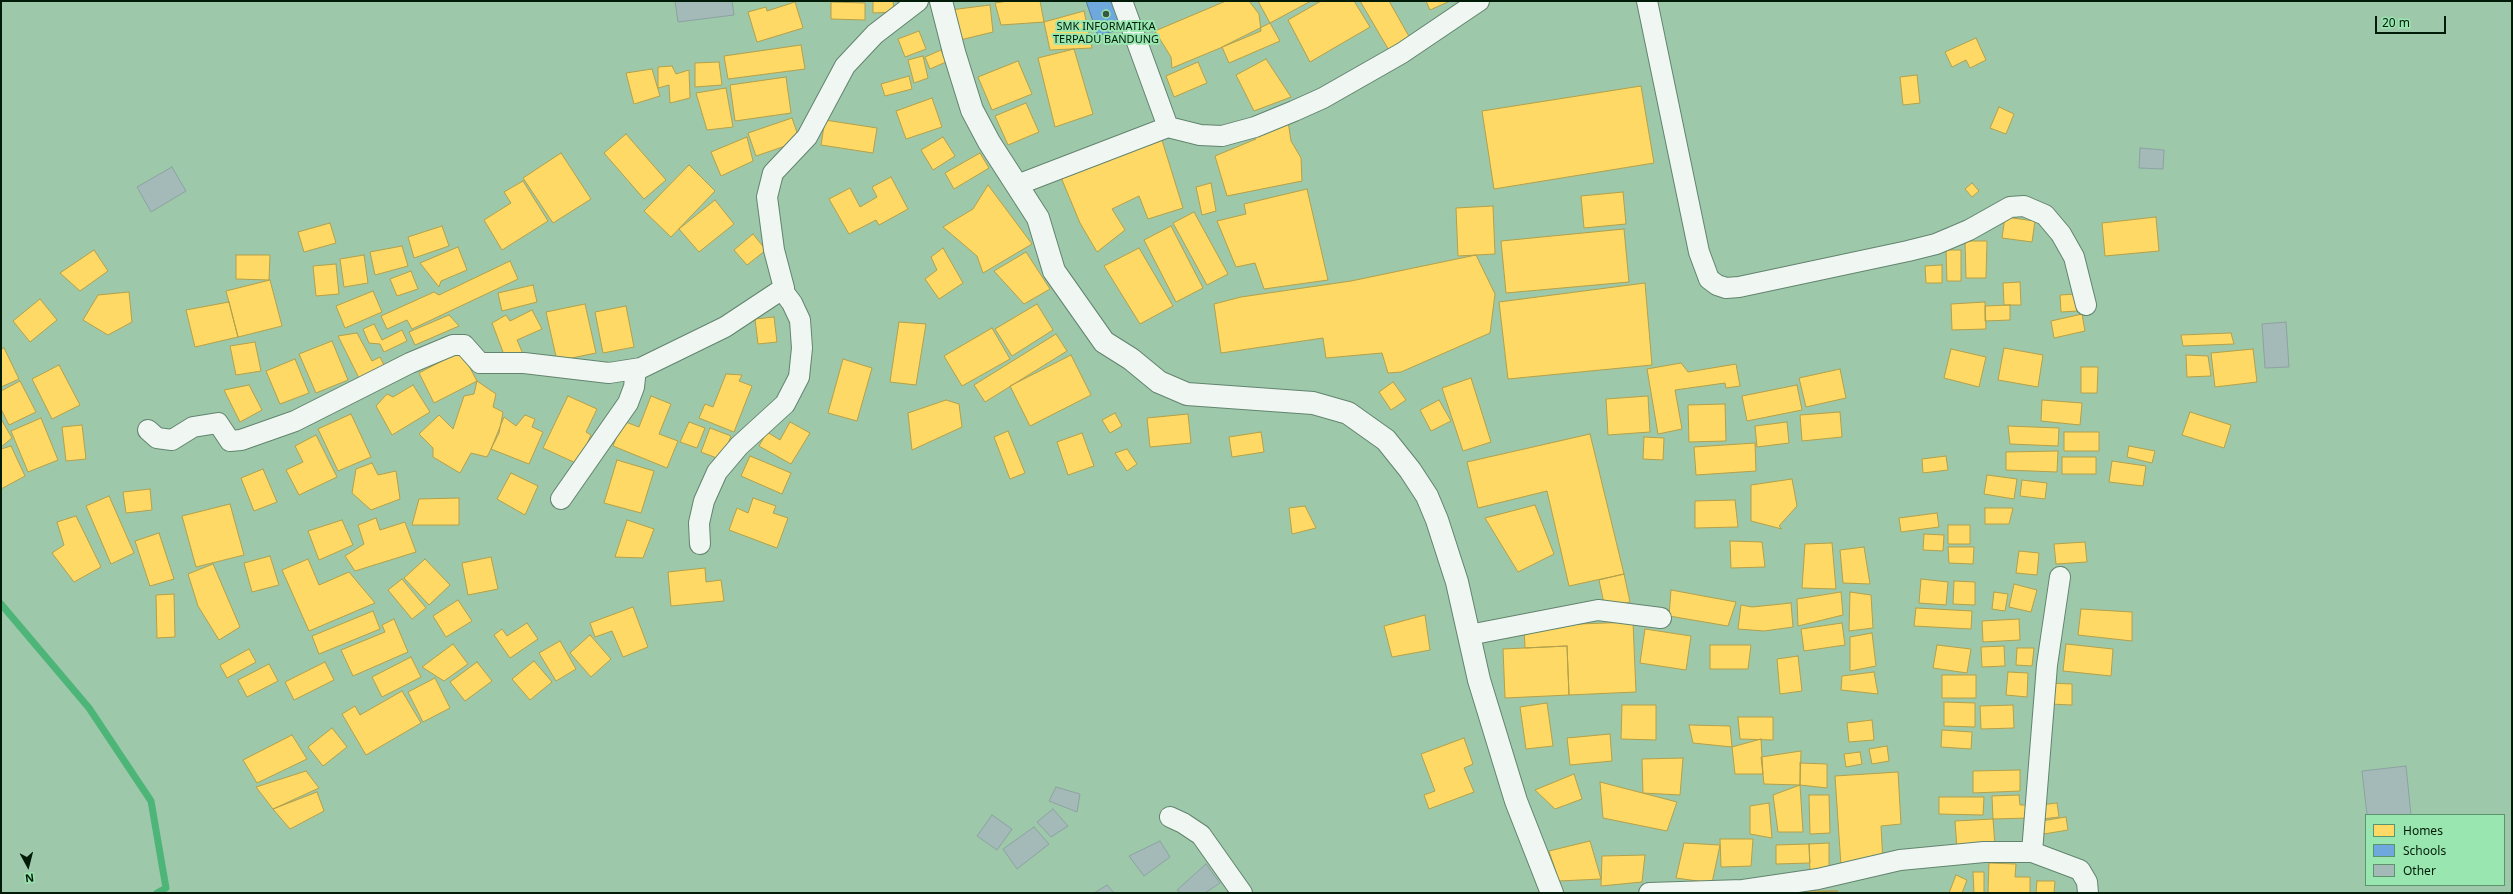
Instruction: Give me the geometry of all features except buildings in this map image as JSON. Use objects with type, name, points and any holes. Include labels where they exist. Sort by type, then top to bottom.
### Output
[{"type":"main road","points":[[942,1],[954,52],[972,110],[989,142],[1038,218],[1054,271],[1104,342],[1131,359],[1159,382],[1187,394],[1313,402],[1348,412],[1386,440],[1427,496],[1457,582],[1479,680],[1516,801],[1552,893]]},
{"type":"street","points":[[700,544],[699,523],[704,501],[717,472],[739,446],[785,404],[799,377],[802,348],[800,320],[792,303],[783,291],[767,197],[773,173],[807,137],[845,66],[875,34],[918,1]]},
{"type":"street","points":[[1122,1],[1168,128]]},
{"type":"street","points":[[1017,185],[1168,128],[1194,134],[1222,136],[1255,127],[1323,98],[1402,53],[1479,1]]},
{"type":"street","points":[[1647,1],[1699,252],[1709,279],[1717,285],[1726,288],[1739,287],[1936,244],[1969,230],[2010,207],[2024,206],[2045,215],[2061,234],[2074,257],[2086,305]]},
{"type":"street","points":[[148,430],[157,438],[172,440],[193,427],[218,423],[230,440],[241,440],[295,421],[431,353],[453,344],[464,345],[480,363],[524,363],[609,373],[636,369],[725,327],[783,291]]},
{"type":"street","points":[[561,499],[628,403],[634,387],[636,369]]},
{"type":"street","points":[[2032,852],[2047,665],[2060,577]]},
{"type":"street","points":[[1469,635],[1598,610],[1661,618]]},
{"type":"street","points":[[1170,817],[1183,823],[1201,835],[1242,893]]},
{"type":"street","points":[[1649,893],[1743,890],[1818,879],[1900,860],[1984,852],[2032,852],[2080,870],[2087,882],[2088,893]]},
{"type":"waterway","points":[[1,604],[89,708],[151,801],[166,888],[157,893]]},
{"type":"place","name":"SMK INFORMATIKA TERPADU BANDUNG","points":[[1106,14]]}]
